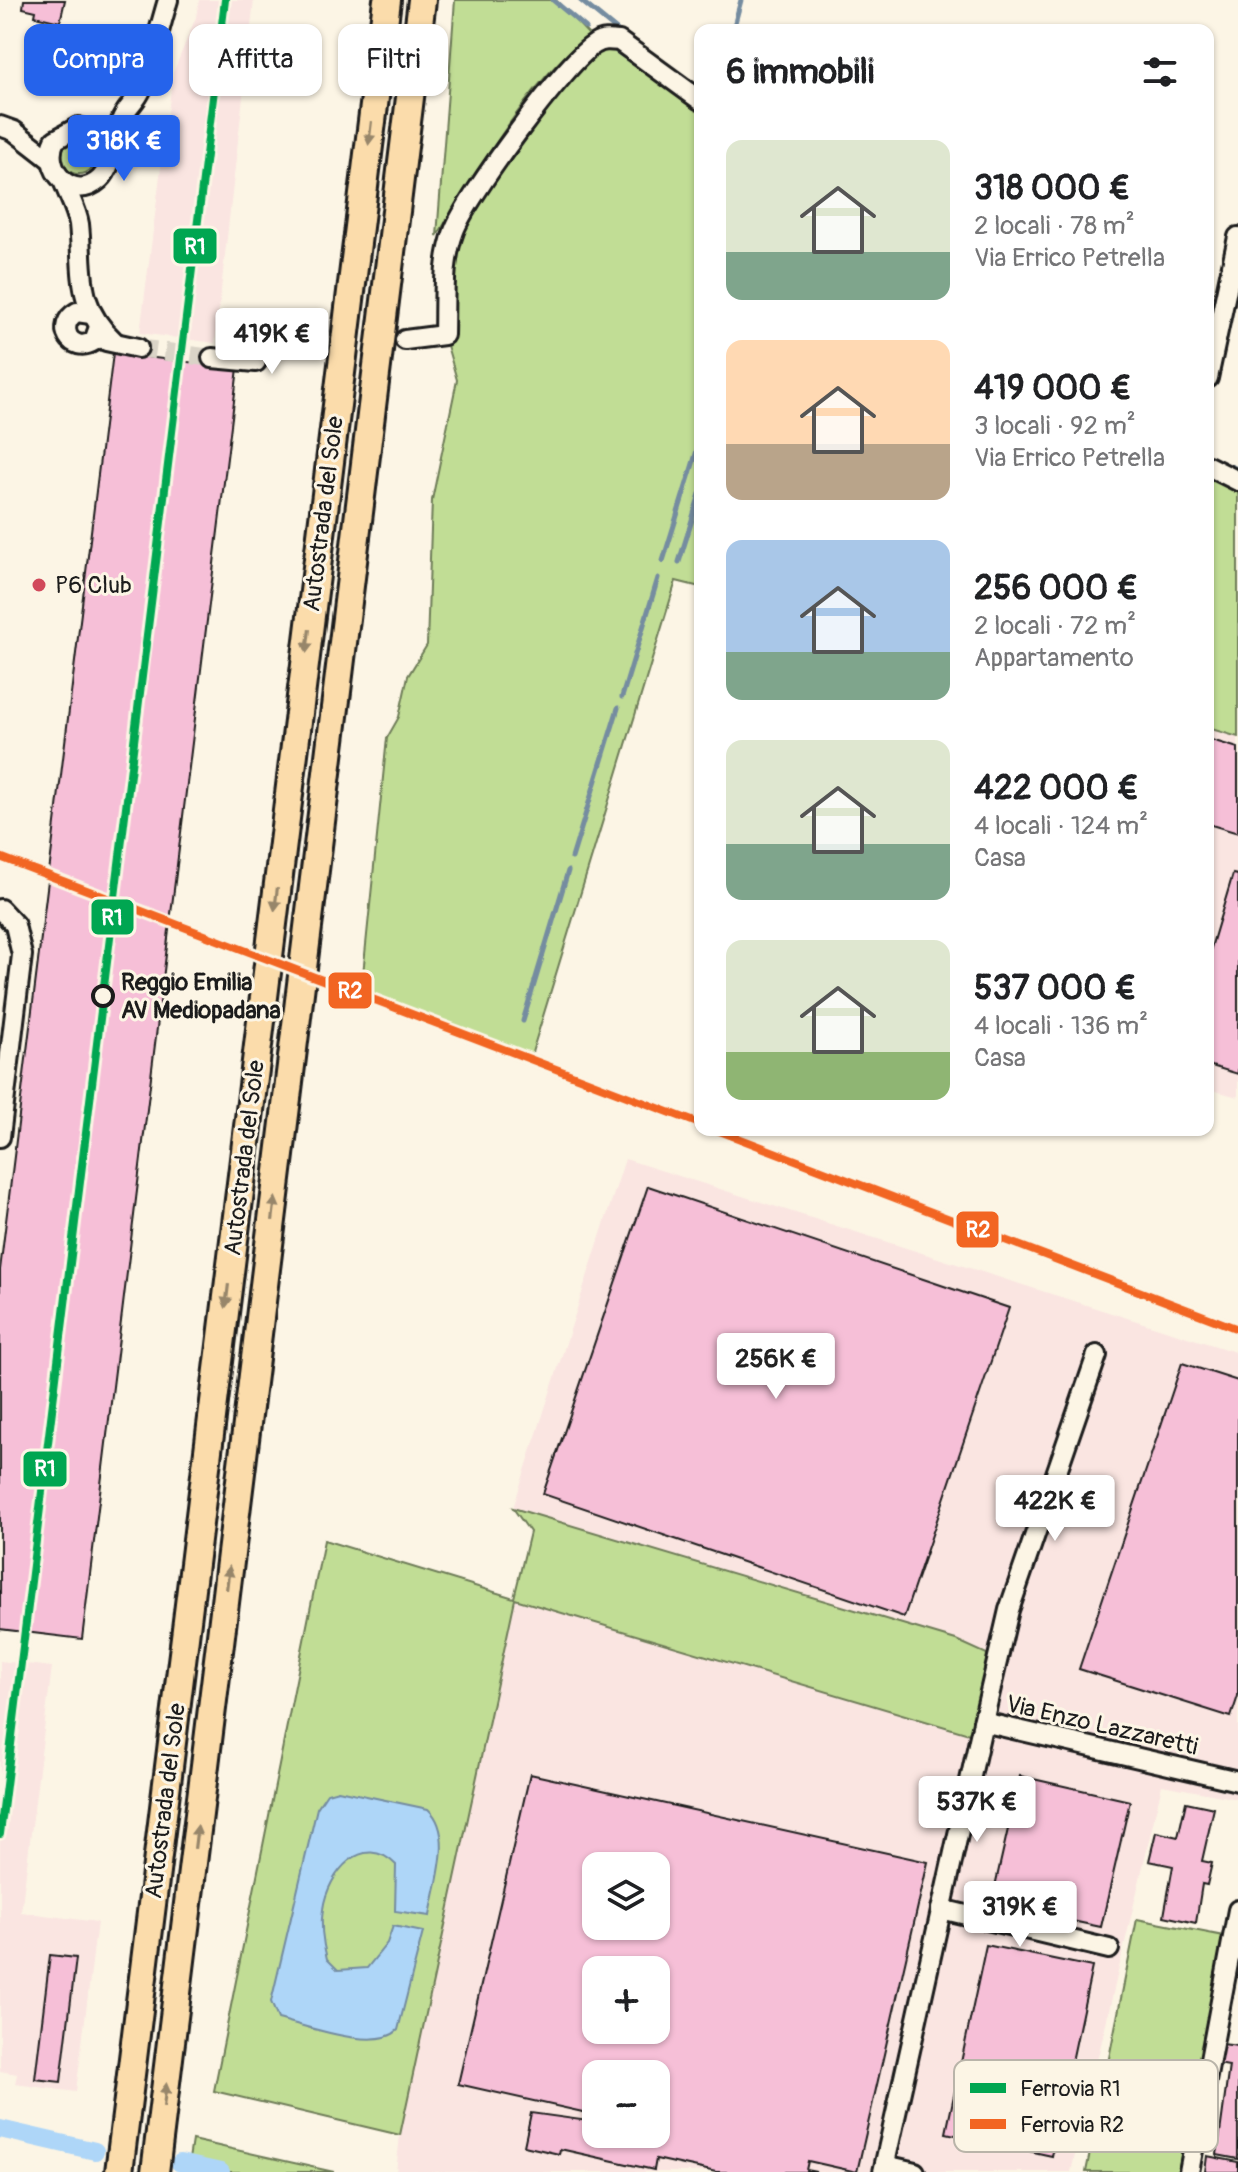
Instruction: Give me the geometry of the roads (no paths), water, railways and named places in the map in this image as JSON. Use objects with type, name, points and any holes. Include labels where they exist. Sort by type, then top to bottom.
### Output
[{"type":"highway","name":"Autostrada del Sole","points":[[119,2172],[387,0]]},
{"type":"highway","name":"Autostrada del Sole","points":[[155,2172],[422,0]]},
{"type":"street","points":[[79,221],[92,185],[106,172],[123,115],[140,92],[168,0]]},
{"type":"street","points":[[405,340],[444,335],[447,260],[463,213],[560,78],[595,44],[604,40],[619,41],[694,96]]},
{"type":"street","points":[[7,128],[61,134],[123,115]]},
{"type":"street","points":[[7,128],[50,159]]},
{"type":"street","points":[[87,128],[102,138],[109,154]]},
{"type":"street","points":[[61,134],[51,149],[50,159],[52,168],[64,183],[79,221],[81,287],[95,327],[85,345],[70,341],[65,327],[81,287]]},
{"type":"street","points":[[64,183],[92,185]]},
{"type":"street","points":[[1214,350],[1238,237]]},
{"type":"street","points":[[72,314],[82,311],[95,327],[114,341],[138,348]]},
{"type":"street","points":[[212,358],[256,362],[257,345],[269,331],[281,327],[316,328]]},
{"type":"street","points":[[1214,469],[1238,481]]},
{"type":"street","points":[[0,909],[15,925],[22,955],[0,1137]]},
{"type":"street","points":[[983,1722],[1009,1610],[1097,1355]]},
{"type":"street","name":"Via Enzo Lazzaretti","points":[[884,2169],[983,1722],[1238,1781]]},
{"type":"street","points":[[941,1909],[1109,1949]]},
{"type":"street","points":[[1210,2060],[1238,1910]]},
{"type":"street","points":[[1189,2172],[1193,2152]]},
{"type":"street","points":[[884,2169],[915,2172]]},
{"type":"water","points":[[338,1790],[428,1809],[440,1831],[441,1860],[430,1916],[395,1911],[396,1865],[384,1856],[371,1852],[349,1861],[340,1870],[326,1895],[322,1915],[323,1941],[327,1959],[338,1970],[367,1968],[387,1943],[393,1926],[423,1932],[398,2030],[374,2039],[341,2035],[278,2019],[271,2002],[317,1808],[327,1793]]},
{"type":"waterway","points":[[553,0],[586,28]]},
{"type":"waterway","points":[[580,0],[624,36]]},
{"type":"waterway","points":[[735,24],[741,0]]},
{"type":"waterway","points":[[612,48],[694,105]]},
{"type":"waterway","points":[[663,561],[694,460]]},
{"type":"waterway","points":[[1224,464],[1238,469]]},
{"type":"waterway","points":[[679,562],[694,513]]},
{"type":"waterway","points":[[622,697],[658,578]]},
{"type":"waterway","points":[[572,858],[618,708]]},
{"type":"waterway","points":[[523,1021],[568,871]]},
{"type":"waterway","points":[[0,2129],[95,2151]]},
{"type":"waterway","points":[[180,2163],[221,2172]]},
{"type":"tunnel","points":[[316,328],[405,340]]},
{"type":"tunnel","points":[[138,348],[212,358]]},
{"type":"rail line","name":"R1","points":[[0,1834],[225,0]]},
{"type":"rail line","name":"R2","points":[[0,857],[694,1122]]},
{"type":"rail line","name":"R2","points":[[733,1136],[1238,1329]]},
{"type":"place","name":"P6 Club","points":[[39,585]]},
{"type":"place","name":"Reggio Emilia AV Mediopadana","points":[[103,996]]}]
